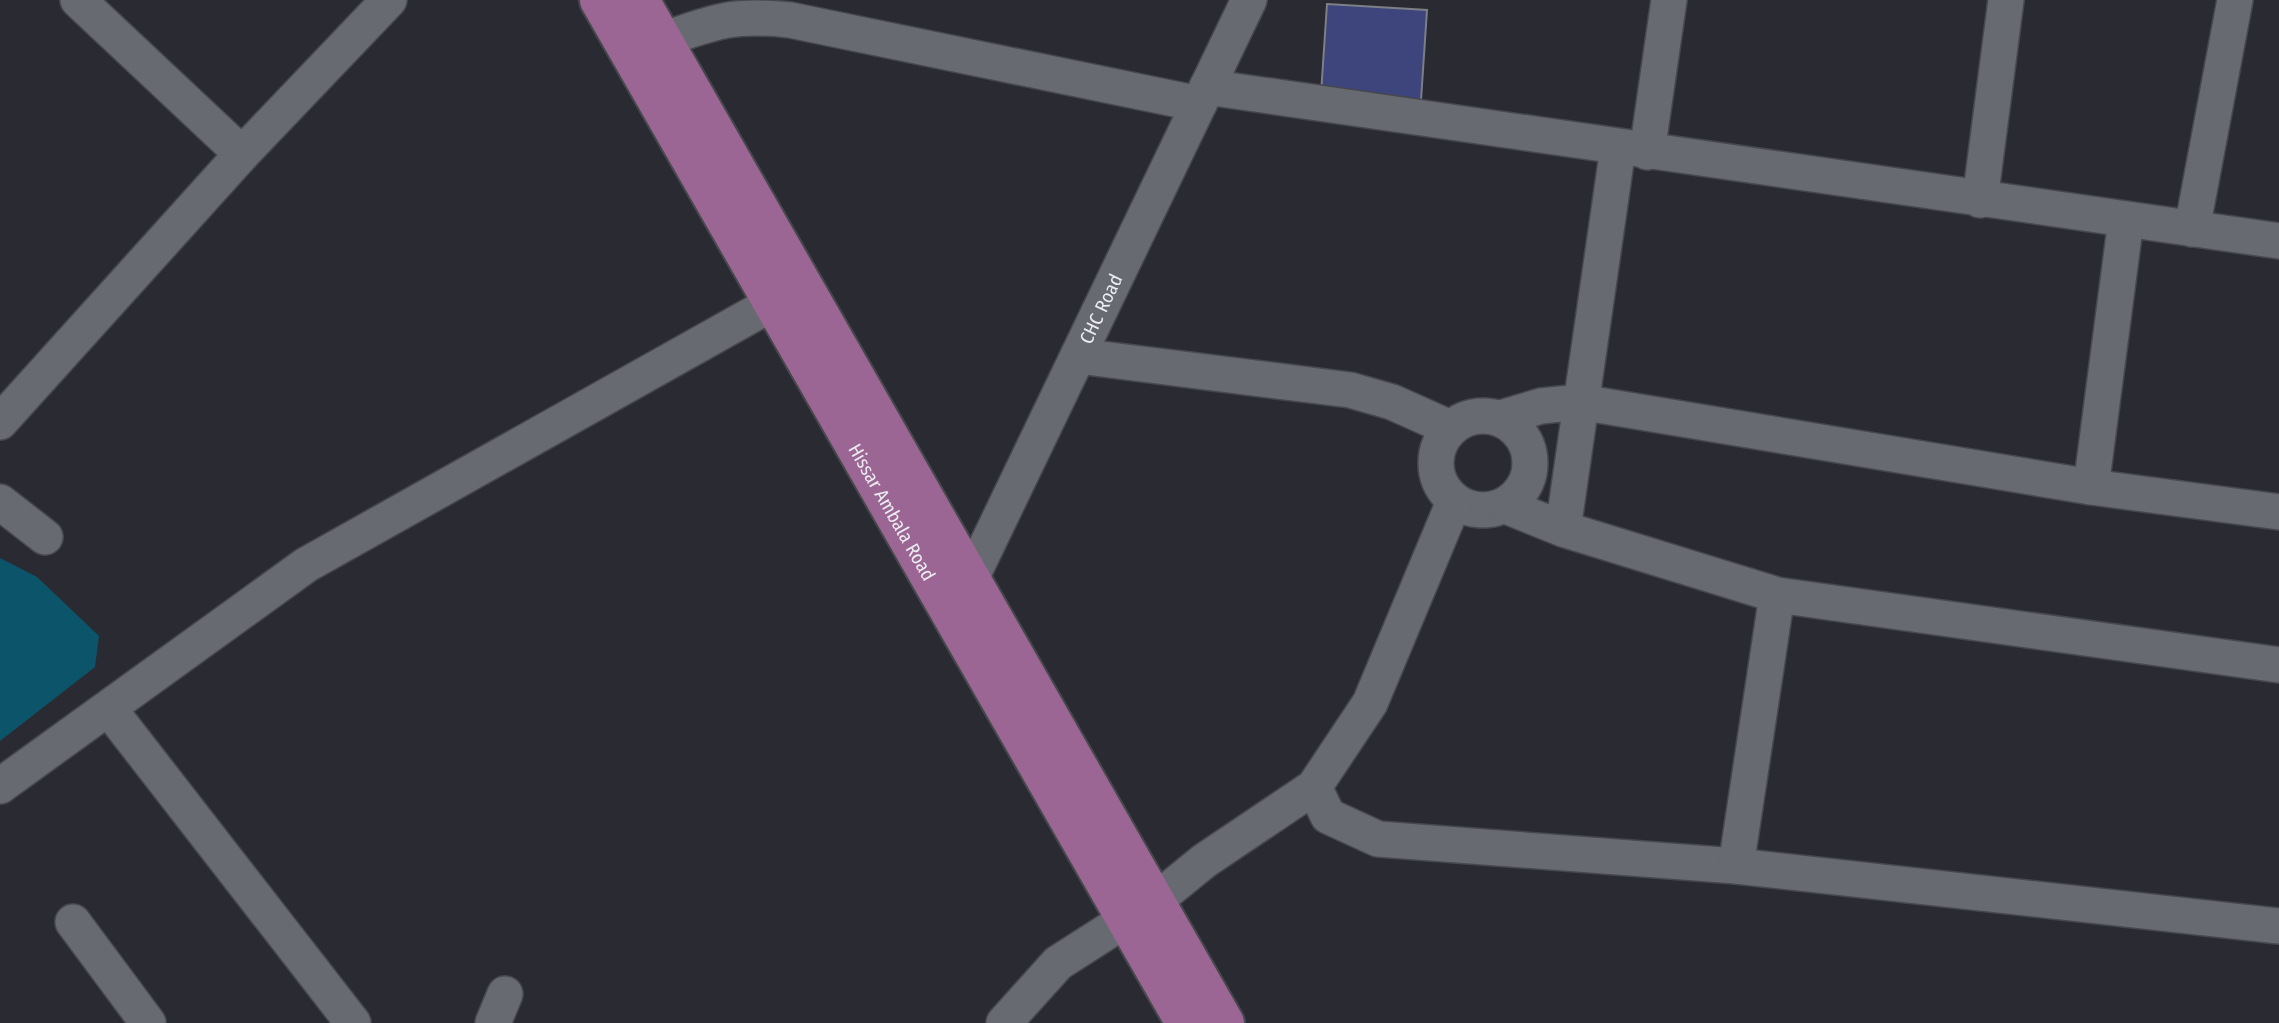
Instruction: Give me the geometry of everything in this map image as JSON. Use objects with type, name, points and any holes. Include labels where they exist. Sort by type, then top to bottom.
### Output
[{"type":"main road","name":"Hissar Ambala Road","points":[[599,0],[952,617],[1141,911],[1225,1023]]},
{"type":"main road","name":"Hissar Ambala Road","points":[[640,0],[971,579],[1141,911],[1185,1023]]},
{"type":"street","points":[[78,0],[242,154]]},
{"type":"street","points":[[0,422],[242,154],[389,0]]},
{"type":"street","name":"CHC Road","points":[[952,617],[1249,0]]},
{"type":"street","points":[[1563,529],[1580,402],[1633,150],[1669,0]]},
{"type":"street","points":[[1980,200],[2006,0]]},
{"type":"street","points":[[2192,229],[2235,0]]},
{"type":"street","points":[[663,40],[717,20],[751,16],[804,23],[1203,96],[1633,150],[2279,241]]},
{"type":"street","points":[[2091,487],[2126,220]]},
{"type":"street","points":[[0,786],[306,565],[773,303]]},
{"type":"street","points":[[1078,356],[1350,390],[1392,402],[1450,428]]},
{"type":"street","points":[[2279,512],[2091,487],[1580,402],[1541,406],[1501,418],[1474,415],[1450,428],[1436,452],[1438,479],[1454,502],[1479,511],[1506,506],[1563,529],[1777,595],[2279,665]]},
{"type":"street","points":[[1501,418],[1522,435],[1532,460],[1525,487],[1506,506]]},
{"type":"street","points":[[0,502],[46,537]]},
{"type":"street","points":[[1004,1023],[1058,962],[1141,911],[1204,861],[1314,787],[1370,703],[1454,502]]},
{"type":"street","points":[[1737,866],[1777,595]]},
{"type":"street","points":[[109,709],[353,1023]]},
{"type":"street","points":[[1314,787],[1328,816],[1378,839],[1737,866],[2279,926]]},
{"type":"street","points":[[73,922],[148,1023]]},
{"type":"water","points":[[0,558],[37,577],[99,636],[95,667],[0,741]]},
{"type":"building","points":[[1327,4],[1427,10],[1421,100],[1321,94]]}]
